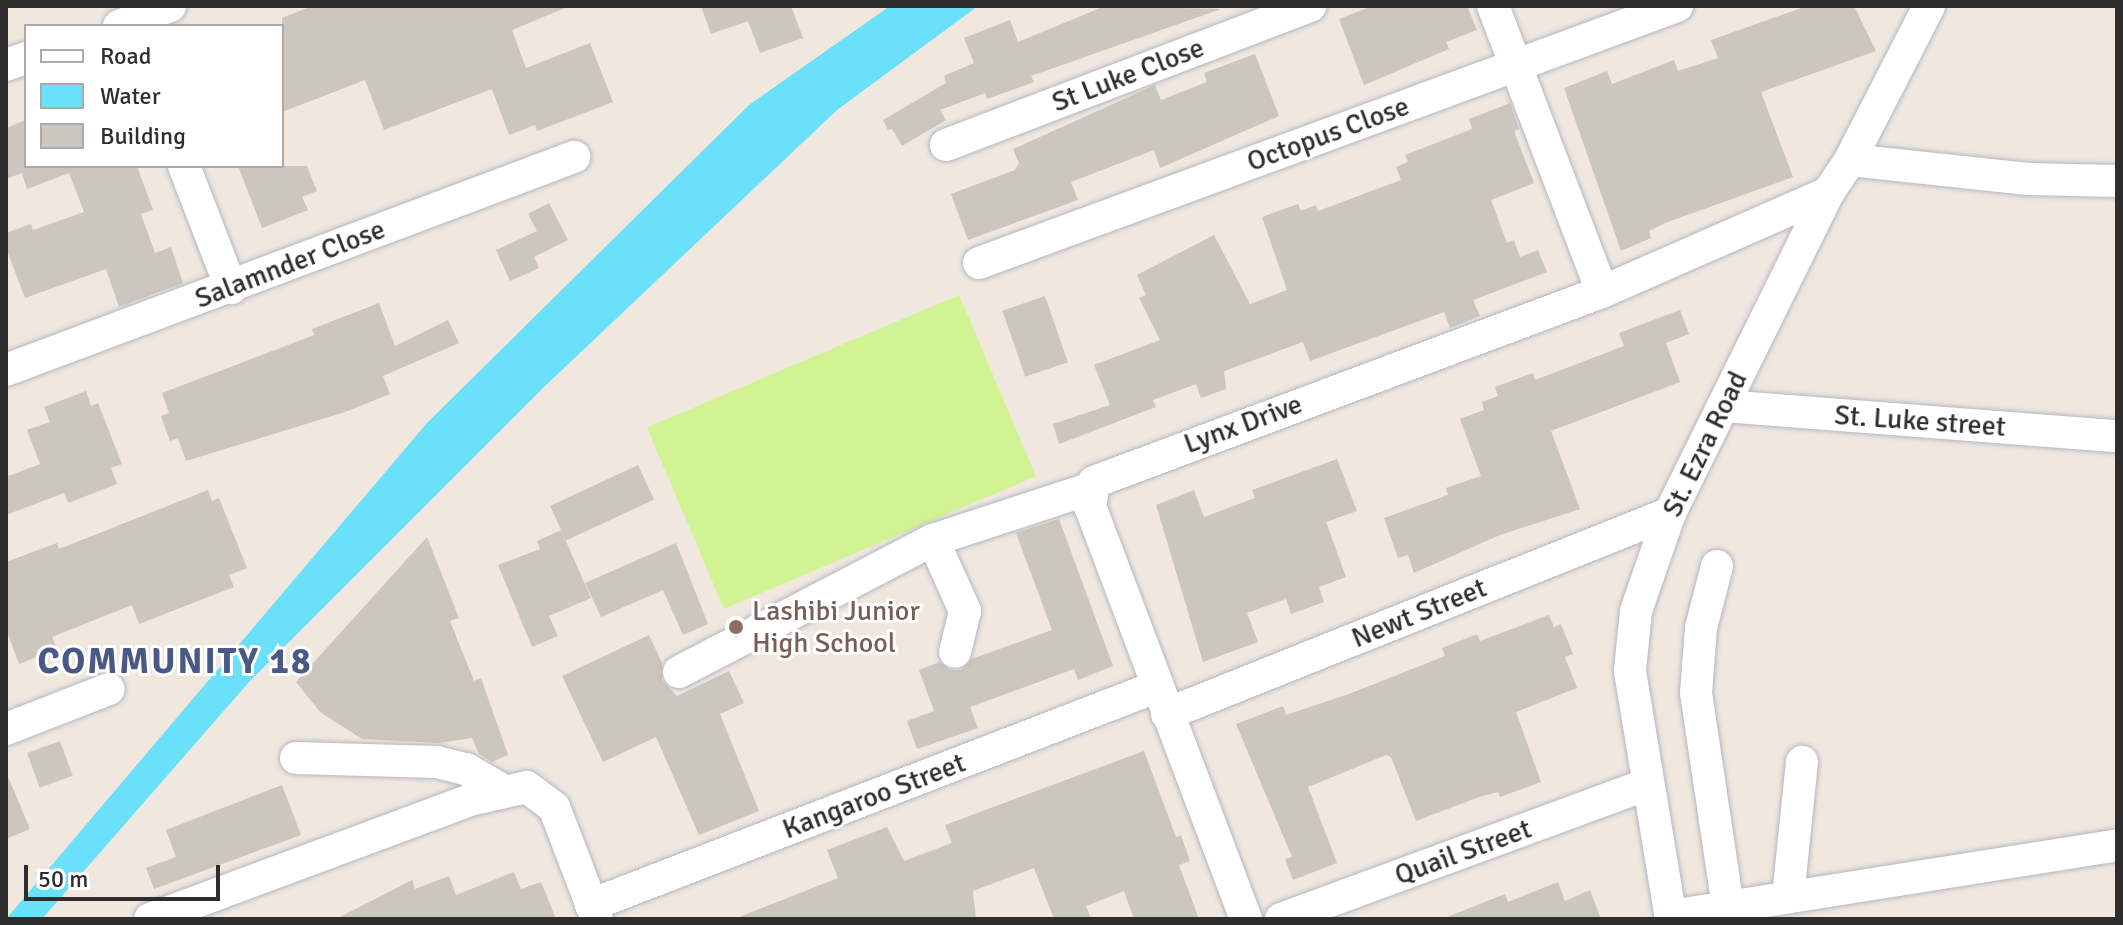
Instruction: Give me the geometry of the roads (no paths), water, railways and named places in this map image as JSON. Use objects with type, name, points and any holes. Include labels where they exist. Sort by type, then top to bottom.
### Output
[{"type":"street","points":[[129,24],[170,6]]},
{"type":"street","name":"St Luke Close","points":[[946,145],[1310,6]]},
{"type":"street","points":[[1493,6],[1602,292]]},
{"type":"street","name":"Octopus Close","points":[[979,263],[1677,6]]},
{"type":"street","name":"St. Ezra Road","points":[[1671,918],[1645,785],[1630,670],[1636,611],[1670,513],[1828,193],[1850,160],[1929,6]]},
{"type":"street","name":"Salamnder Close","points":[[6,370],[574,157]]},
{"type":"street","points":[[1850,160],[2028,179],[2117,181]]},
{"type":"street","points":[[185,168],[231,288]]},
{"type":"street","name":"Lynx Drive","points":[[679,672],[933,540],[1089,489],[1101,476],[1602,292],[1828,193]]},
{"type":"street","name":"St. Luke street","points":[[1723,406],[2117,436]]},
{"type":"street","points":[[1089,489],[1090,507],[1246,919]]},
{"type":"street","name":"Newt Street","points":[[1162,700],[1670,513]]},
{"type":"street","points":[[933,540],[965,611],[955,652]]},
{"type":"street","points":[[1717,566],[1701,628],[1696,693],[1728,907]]},
{"type":"street","points":[[6,729],[109,689]]},
{"type":"street","name":"Kangaroo Street","points":[[594,912],[1162,700]]},
{"type":"street","points":[[296,758],[437,762],[466,769],[501,789]]},
{"type":"street","points":[[1788,897],[1802,762]]},
{"type":"street","name":"Quail Street","points":[[1281,919],[1645,785]]},
{"type":"street","points":[[150,919],[501,789],[527,787],[554,807],[594,912]]},
{"type":"street","points":[[1671,918],[2117,845]]},
{"type":"water","points":[[890,6],[978,6],[837,110],[544,387],[249,682],[42,919],[6,919],[427,423],[749,105]]},
{"type":"place","name":"Lashibi Junior High School","points":[[736,627]]},
{"type":"district","name":"COMMUNITY 18","points":[[175,662]]}]
